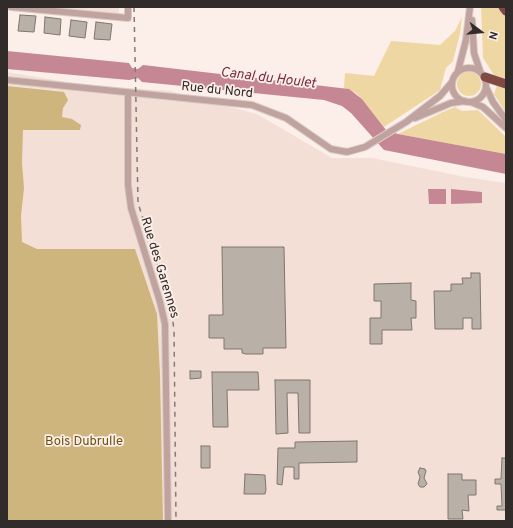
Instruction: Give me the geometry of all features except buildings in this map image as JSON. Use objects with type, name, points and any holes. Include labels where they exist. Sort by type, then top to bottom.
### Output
[{"type":"highway","points":[[503,7],[506,11]]},
{"type":"highway","points":[[484,78],[506,84]]},
{"type":"street","points":[[11,7],[128,18],[128,7]]},
{"type":"street","points":[[470,7],[466,40],[458,72],[452,82],[455,94],[468,102],[483,107],[506,128]]},
{"type":"street","points":[[470,7],[475,56],[494,105],[506,120]]},
{"type":"street","points":[[458,72],[468,67],[484,78]]},
{"type":"street","points":[[468,102],[481,97],[484,78]]},
{"type":"street","name":"Rue du Nord","points":[[7,80],[248,104],[282,116],[334,150],[351,152],[369,145],[406,122],[440,96],[452,82]]},
{"type":"street","name":"Rue des Garennes","points":[[128,93],[128,185],[131,208],[160,302],[165,324],[168,521]]},
{"type":"street","name":"Rue du Nord","points":[[406,122],[451,103],[468,102]]},
{"type":"shaded area","points":[[40,7],[119,7],[119,15]]},
{"type":"shaded area","points":[[481,7],[500,7],[506,15],[506,80],[496,78],[483,58]]},
{"type":"shaded area","points":[[462,17],[460,34],[453,61],[446,68],[440,90],[384,127],[356,93],[344,88],[345,73],[374,76],[391,41],[440,45],[455,31]]},
{"type":"shaded area","points":[[7,51],[129,63],[132,68],[138,69],[143,65],[349,89],[362,99],[386,130],[398,134],[506,154],[506,174],[384,150],[351,113],[342,106],[324,100],[142,82],[138,78],[129,80],[7,69]]},
{"type":"shaded area","points":[[7,72],[84,85],[170,91],[257,114],[332,158],[372,158],[465,177],[506,183],[506,521],[7,521]]},
{"type":"shaded area","points":[[469,72],[478,75],[481,84],[478,93],[469,96],[460,93],[457,84],[460,75]]},
{"type":"shaded area","points":[[497,85],[506,87],[506,113],[494,94]]},
{"type":"shaded area","points":[[455,107],[462,111],[478,110],[506,137],[506,154],[398,134]]},
{"type":"shaded area","points":[[428,189],[446,189],[446,204],[429,204]]},
{"type":"shaded area","points":[[451,189],[482,192],[482,203],[451,204]]},
{"type":"green space","name":"Bois Dubrulle","points":[[7,86],[64,92],[68,100],[63,108],[62,117],[72,119],[81,125],[80,130],[23,130],[22,163],[24,188],[21,216],[22,242],[37,249],[135,249],[157,314],[160,375],[163,521],[7,521]]},
{"type":"railway","points":[[134,7],[138,203],[171,307],[174,330],[176,521]]},
{"type":"water label","name":"Canal du Houlet","points":[[268,79]]}]
